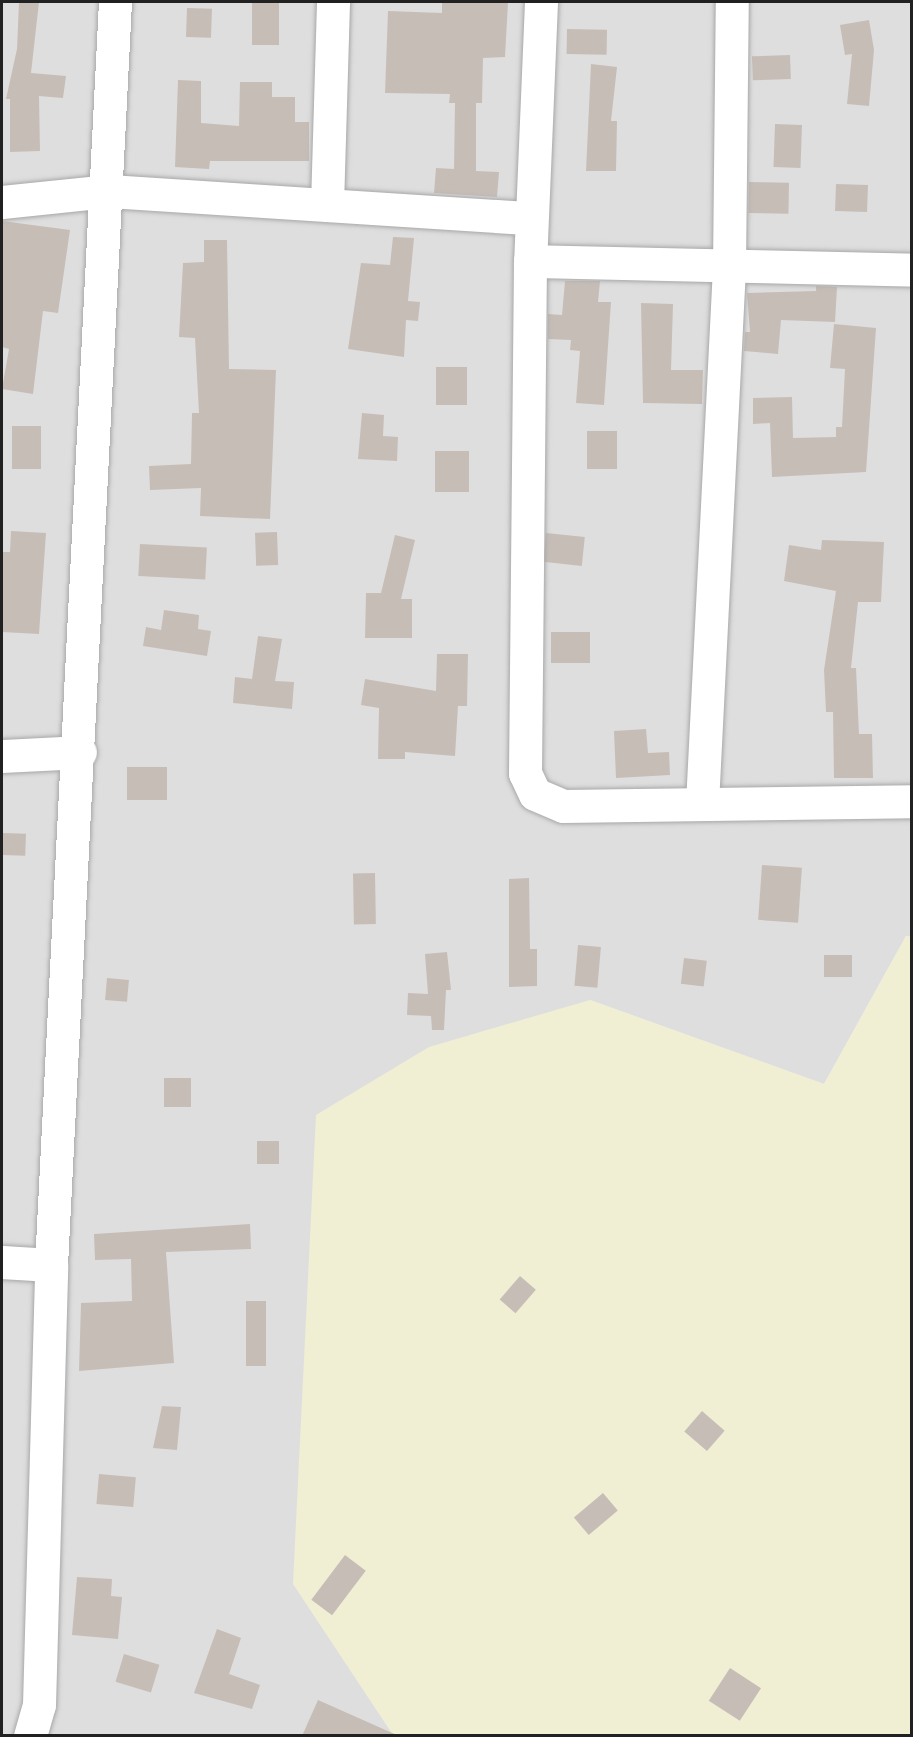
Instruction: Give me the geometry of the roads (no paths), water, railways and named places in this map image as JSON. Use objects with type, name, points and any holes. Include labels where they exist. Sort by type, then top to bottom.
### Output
[{"type":"street","points":[[30,1736],[39,1705],[51,1265],[109,191],[115,2]]},
{"type":"street","points":[[327,205],[333,2]]},
{"type":"street","points":[[541,2],[530,261],[525,774],[535,794],[563,806],[912,801]]},
{"type":"street","points":[[702,804],[729,268],[732,2]]},
{"type":"street","points":[[2,202],[109,191],[531,218]]},
{"type":"street","points":[[530,261],[729,268],[912,270]]},
{"type":"street","points":[[2,756],[80,752]]},
{"type":"street","points":[[2,1262],[51,1265]]}]
